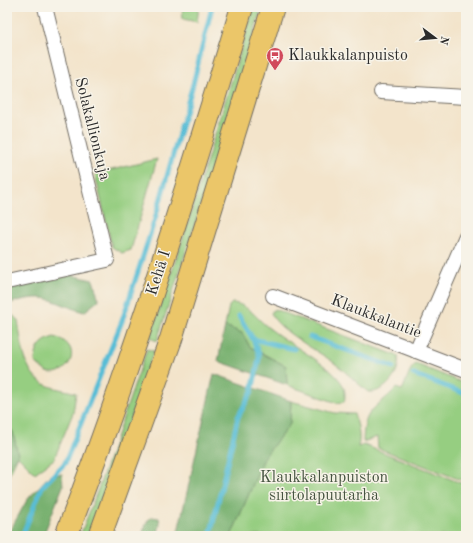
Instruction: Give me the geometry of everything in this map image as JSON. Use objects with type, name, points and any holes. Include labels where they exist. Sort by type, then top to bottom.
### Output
[{"type":"highway","name":"Kehä I","points":[[66,536],[142,327],[179,215],[242,7]]},
{"type":"highway","name":"Kehä I","points":[[100,536],[173,332],[273,7]]},
{"type":"street","name":"Solakallionkuja","points":[[7,282],[107,260],[45,7]]},
{"type":"street","points":[[381,92],[466,97]]},
{"type":"street","points":[[416,351],[466,236]]},
{"type":"street","name":"Klaukkalantie","points":[[273,296],[466,370]]},
{"type":"green space","points":[[182,7],[199,7],[197,22],[183,19]]},
{"type":"green space","points":[[254,7],[262,7],[157,341],[150,338],[186,229]]},
{"type":"green space","points":[[157,159],[131,250],[122,253],[112,247],[95,174]]},
{"type":"green space","points":[[71,275],[93,280],[99,300],[84,312],[51,300],[40,298],[7,304],[7,289]]},
{"type":"green space","points":[[232,303],[241,305],[281,337],[315,359],[334,374],[341,382],[343,387],[345,394],[344,402],[337,403],[287,385],[286,366],[250,347],[242,333],[225,326],[229,306]]},
{"type":"green space","points":[[274,309],[398,356],[399,362],[395,375],[386,386],[374,392],[368,392],[333,362],[289,333],[281,326],[274,319],[271,313]]},
{"type":"green space","points":[[8,314],[14,316],[18,321],[28,366],[38,380],[53,388],[76,393],[73,413],[54,459],[35,473],[18,456],[7,479],[7,470],[18,455],[13,432],[7,425]]},
{"type":"green space","points":[[225,326],[242,333],[250,347],[286,366],[287,385],[218,361]]},
{"type":"green space","points":[[54,337],[61,339],[70,347],[71,358],[69,364],[65,368],[60,372],[54,373],[47,372],[35,362],[36,353],[42,343]]},
{"type":"green space","points":[[147,349],[154,351],[107,486],[88,536],[80,536],[100,484]]},
{"type":"green space","points":[[416,364],[466,384],[466,482],[378,448],[377,437],[363,442],[364,430],[368,415],[396,388],[402,390],[409,372]]},
{"type":"green space","points":[[214,374],[291,401],[290,424],[265,456],[231,536],[177,536]]},
{"type":"green space","name":"Klaukkalanpuiston siirtolapuutarha","points":[[291,401],[335,413],[354,414],[359,430],[358,447],[364,445],[466,485],[466,536],[231,536],[265,456],[290,424]]},
{"type":"green space","points":[[7,425],[13,432],[18,455],[7,470]]},
{"type":"green space","points":[[62,474],[63,486],[43,536],[7,536],[27,500],[49,476]]},
{"type":"green space","points":[[152,517],[159,518],[160,525],[157,536],[141,536],[148,520]]},
{"type":"waterway","points":[[22,536],[42,487],[65,463],[122,321],[155,219],[193,84],[212,7]]},
{"type":"waterway","points":[[210,536],[238,417],[252,391],[259,359],[259,354],[253,339],[239,316]]},
{"type":"waterway","points":[[310,337],[393,367]]},
{"type":"waterway","points":[[253,339],[294,349]]},
{"type":"waterway","points":[[413,374],[466,394]]},
{"type":"place","name":"Klaukkalanpuisto","points":[[275,71]]}]
